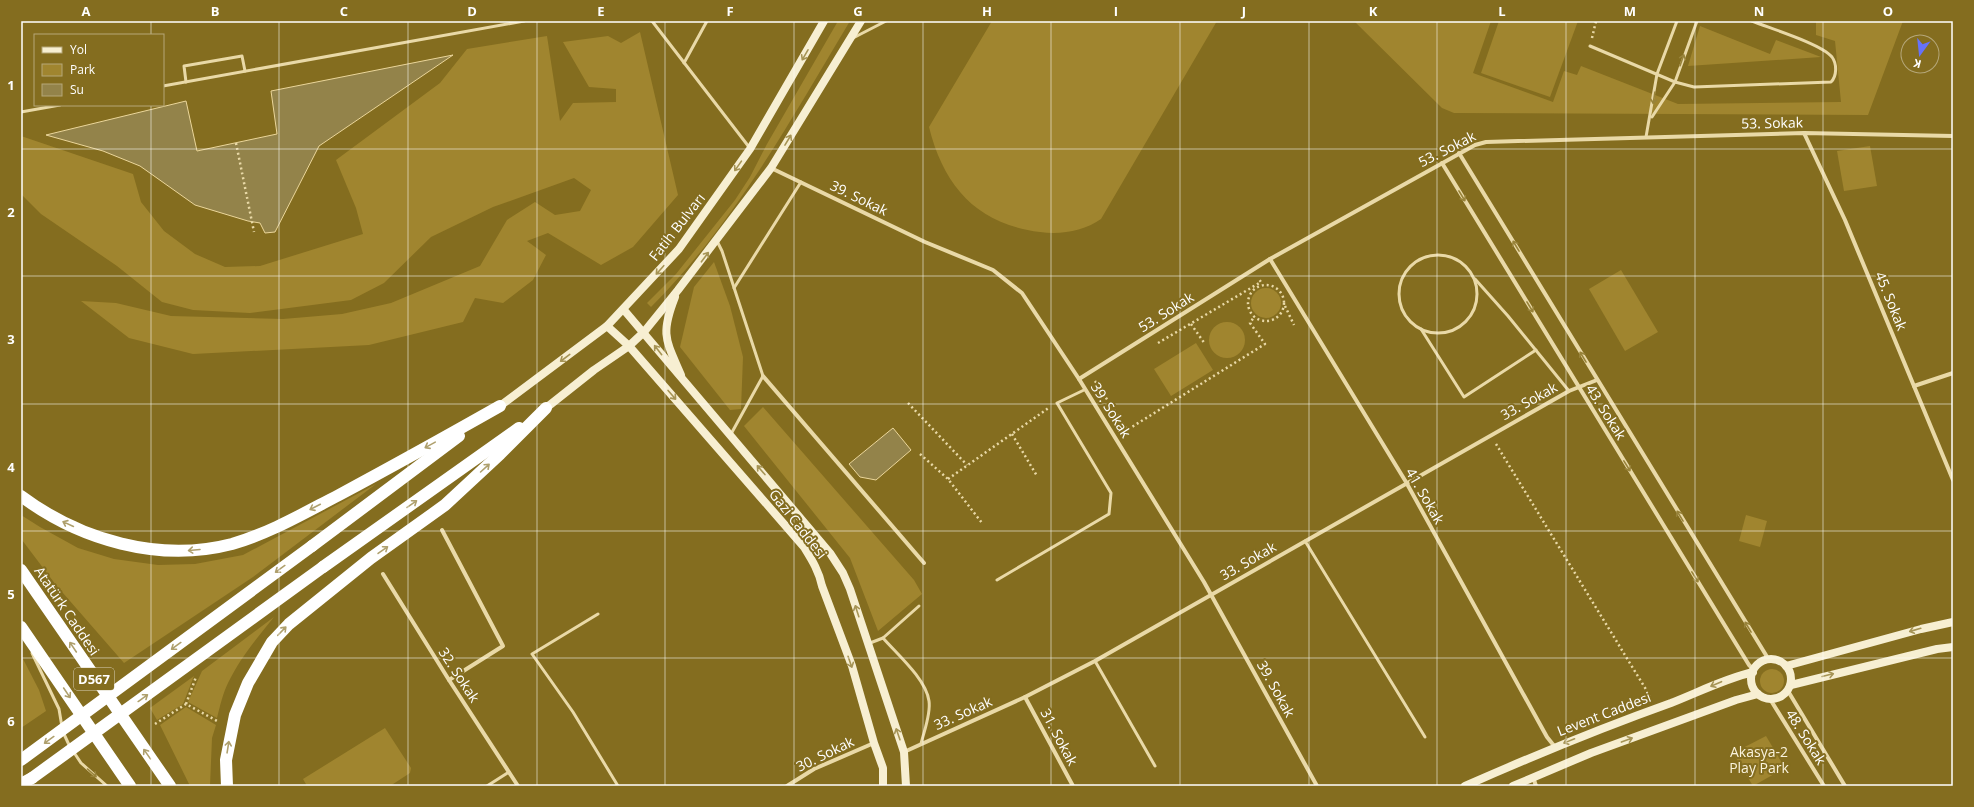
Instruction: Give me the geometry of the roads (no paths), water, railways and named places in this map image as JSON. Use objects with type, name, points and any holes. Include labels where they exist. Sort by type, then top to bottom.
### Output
[{"type":"highway","points":[[21,496],[48,514],[69,524],[96,536],[122,544],[148,549],[172,551],[210,548],[247,538],[286,522],[373,477],[500,406]]},
{"type":"highway","points":[[21,760],[500,406]]},
{"type":"highway","points":[[21,784],[32,778],[546,408]]},
{"type":"highway","points":[[227,786],[226,760],[235,716],[248,683],[272,642],[289,624],[371,558],[445,505],[500,454],[546,408]]},
{"type":"highway","name":"Atatürk Caddesi","points":[[21,570],[170,786]]},
{"type":"highway","name":"D567","points":[[21,627],[130,786]]},
{"type":"street","name":"Fatih Bulvarı","points":[[500,406],[607,326],[624,310],[679,249],[704,216],[750,149],[824,21]]},
{"type":"street","points":[[546,408],[594,370],[629,346],[644,332],[717,241],[771,168],[861,21]]},
{"type":"street","name":"53. Sokak","points":[[1079,379],[1270,259],[1475,145],[1486,142],[1804,133],[1953,136]]},
{"type":"street","name":"45. Sokak","points":[[1804,133],[1845,220],[1953,480]]},
{"type":"street","name":"43. Sokak","points":[[1459,153],[1769,660]]},
{"type":"street","name":"43. Sokak","points":[[1442,163],[1753,671]]},
{"type":"street","name":"39. Sokak","points":[[771,168],[925,242],[993,270],[1022,293],[1079,379],[1084,390],[1161,510],[1212,595],[1317,786]]},
{"type":"street","name":"41. Sokak","points":[[1270,259],[1406,482],[1543,730],[1555,747]]},
{"type":"street","points":[[678,290],[667,318],[666,340],[686,385]]},
{"type":"street","points":[[624,310],[837,563],[850,589],[904,752],[906,786]]},
{"type":"street","name":"Gazi Caddesi","points":[[607,326],[629,346],[804,547],[812,560],[819,573],[822,586],[852,666],[874,743],[883,768],[884,786]]},
{"type":"street","points":[[1914,386],[1953,373]]},
{"type":"street","points":[[763,376],[924,563]]},
{"type":"street","name":"33. Sokak","points":[[904,752],[1025,697],[1094,661],[1212,595],[1406,482],[1578,386],[1597,380]]},
{"type":"street","points":[[442,530],[504,646],[449,680]]},
{"type":"street","name":"32. Sokak","points":[[383,574],[449,680],[518,786]]},
{"type":"street","points":[[1786,666],[1921,629],[1953,622]]},
{"type":"street","points":[[1789,688],[1937,649],[1953,647]]},
{"type":"street","points":[[1513,786],[1591,753],[1736,700],[1758,694],[1770,699],[1783,696],[1789,688],[1791,678],[1786,666],[1781,662],[1769,660],[1762,662],[1753,671],[1752,683],[1758,694]]},
{"type":"street","name":"Levent Caddesi","points":[[1465,786],[1555,747],[1672,702],[1731,677],[1753,671]]},
{"type":"street","points":[[1789,688],[1845,786]]},
{"type":"street","name":"31. Sokak","points":[[1025,697],[1073,786]]},
{"type":"street","name":"48. Sokak","points":[[1770,699],[1824,786]]},
{"type":"street","name":"30. Sokak","points":[[786,786],[814,769],[874,743]]},
{"type":"street","points":[[1533,777],[1536,786]]},
{"type":"lane","points":[[164,86],[524,21]]},
{"type":"lane","points":[[652,21],[750,149]]},
{"type":"lane","points":[[684,62],[707,21]]},
{"type":"lane","points":[[850,40],[886,21]]},
{"type":"lane","points":[[1646,137],[1651,118],[1658,74],[1677,21]]},
{"type":"lane","points":[[1651,118],[1675,82],[1697,21]]},
{"type":"lane","points":[[1590,46],[1675,82],[1694,87],[1831,82],[1834,79],[1836,69],[1832,57],[1825,52],[1814,45],[1752,21]]},
{"type":"lane","points":[[186,82],[184,66],[242,56],[245,71]]},
{"type":"lane","points":[[21,112],[54,106]]},
{"type":"lane","points":[[734,288],[801,182]]},
{"type":"lane","points":[[717,241],[722,250],[763,376],[730,436]]},
{"type":"lane","points":[[1474,278],[1477,292],[1475,305],[1469,317],[1460,326],[1447,332],[1434,333],[1421,329],[1410,321],[1402,310],[1399,297],[1400,283],[1406,271],[1416,262],[1428,256],[1442,255],[1455,259],[1466,267],[1569,391]]},
{"type":"lane","points":[[1421,329],[1464,397],[1536,350]]},
{"type":"lane","points":[[997,580],[1110,514],[1111,493],[1057,402],[1084,390]]},
{"type":"lane","points":[[1305,541],[1425,737]]},
{"type":"lane","points":[[868,644],[883,638],[919,606]]},
{"type":"lane","points":[[598,614],[532,654],[573,712],[618,786]]},
{"type":"lane","points":[[21,627],[59,708],[64,736],[81,763],[107,786]]},
{"type":"lane","points":[[883,638],[919,679],[928,694],[929,708],[921,744]]},
{"type":"lane","points":[[1094,661],[1156,766]]},
{"type":"lane","points":[[487,786],[509,772]]},
{"type":"water","points":[[453,55],[319,146],[275,232],[265,233],[260,223],[248,221],[195,205],[140,166],[103,151],[46,135],[186,101],[197,151],[277,134],[271,91]]},
{"type":"water","points":[[893,428],[911,450],[876,480],[860,477],[849,464]]},
{"type":"park label","name":"Akasya-2 Play Park","points":[[1759,760]]}]
